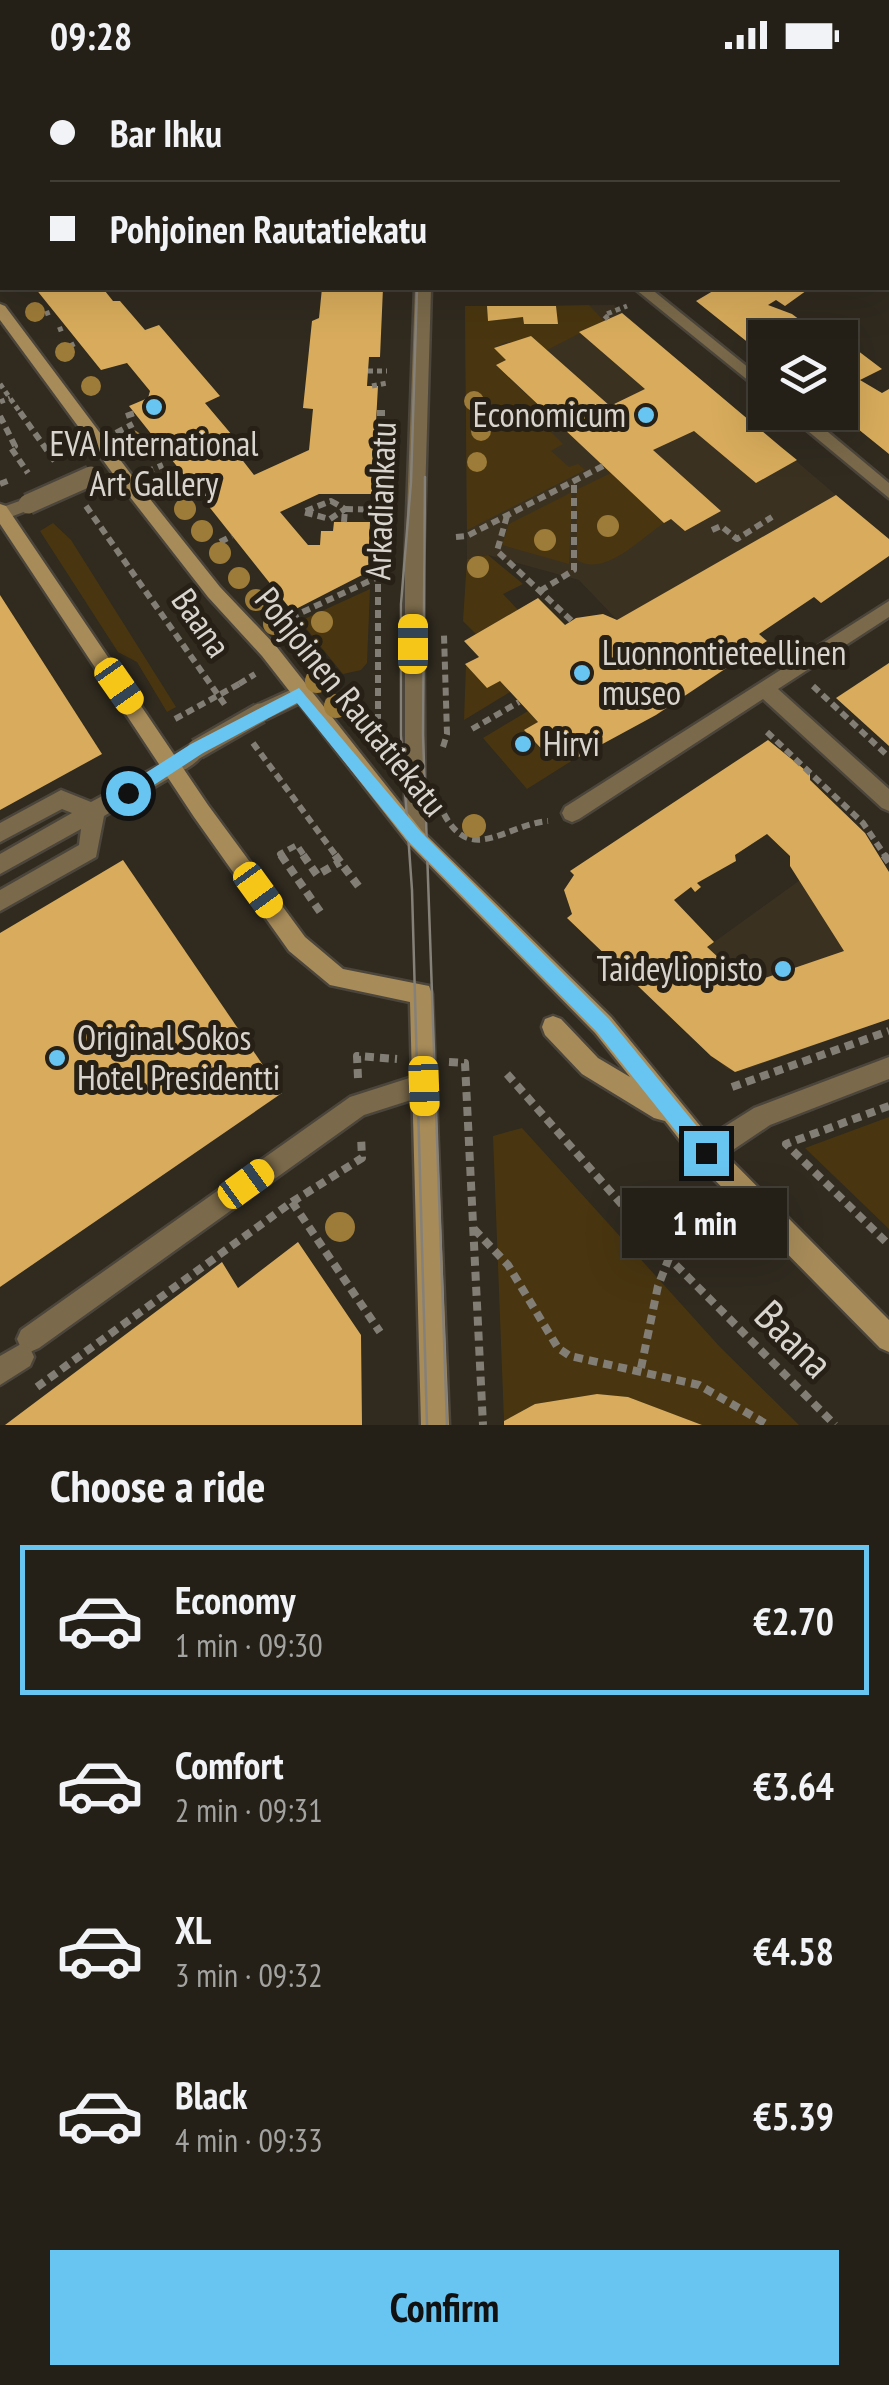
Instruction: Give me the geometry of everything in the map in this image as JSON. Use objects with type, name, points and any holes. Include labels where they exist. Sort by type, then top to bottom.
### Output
[{"type":"main road","name":"Pohjoinen Rautatiekatu","points":[[0,309],[214,592],[269,651],[415,837],[603,1025],[673,1117],[889,1339]]},
{"type":"main road","points":[[1,513],[297,944],[328,973],[369,986],[421,994],[435,1425]]},
{"type":"main road","name":"Pohjoinen Rautatiekatu","points":[[553,1027],[590,1066],[673,1117]]},
{"type":"street","name":"Arkadiankatu","points":[[415,837],[414,559],[423,290]]},
{"type":"street","points":[[649,290],[748,374]]},
{"type":"street","points":[[815,430],[889,492]]},
{"type":"street","points":[[1,513],[116,465]]},
{"type":"street","points":[[572,813],[889,608]]},
{"type":"street","points":[[766,690],[889,802]]},
{"type":"street","points":[[0,865],[94,813],[197,748],[299,694]]},
{"type":"street","points":[[0,833],[60,799],[94,813]]},
{"type":"street","points":[[0,902],[89,850],[94,813]]},
{"type":"street","points":[[706,1153],[762,1116],[889,1068]]},
{"type":"street","points":[[17,1356],[358,1105],[424,1086]]},
{"type":"path","points":[[608,319],[604,315],[626,306]]},
{"type":"path","points":[[45,314],[54,311]]},
{"type":"path","points":[[58,330],[66,327]]},
{"type":"path","points":[[70,346],[78,342]]},
{"type":"path","points":[[368,371],[387,371]]},
{"type":"path","points":[[0,384],[67,480]]},
{"type":"path","points":[[372,386],[387,384]]},
{"type":"path","points":[[0,402],[10,398]]},
{"type":"path","points":[[126,416],[135,413]]},
{"type":"path","points":[[377,413],[385,413]]},
{"type":"path","points":[[0,416],[16,446],[10,448],[28,473]]},
{"type":"path","points":[[376,422],[385,422]]},
{"type":"path","points":[[375,440],[384,440]]},
{"type":"path","points":[[149,446],[158,442]]},
{"type":"path","points":[[456,537],[507,516],[603,466]]},
{"type":"path","points":[[373,472],[382,472]]},
{"type":"path","points":[[173,478],[183,474]]},
{"type":"path","points":[[0,484],[10,480]]},
{"type":"path","points":[[540,591],[574,570],[574,481]]},
{"type":"path","points":[[186,496],[196,491]]},
{"type":"path","name":"Baana","points":[[78,496],[236,720]]},
{"type":"path","points":[[345,510],[331,501],[303,512],[330,519],[345,510],[381,510]]},
{"type":"path","points":[[344,522],[345,510]]},
{"type":"path","points":[[507,516],[497,551],[572,621]]},
{"type":"path","points":[[712,530],[721,526],[737,539],[772,517]]},
{"type":"path","points":[[220,542],[232,536]]},
{"type":"path","points":[[378,734],[378,569],[414,559]]},
{"type":"path","points":[[280,623],[352,584],[380,576]]},
{"type":"path","points":[[796,670],[889,757]]},
{"type":"path","points":[[174,720],[238,684]]},
{"type":"path","points":[[472,730],[519,702]]},
{"type":"path","points":[[767,732],[863,823],[889,862]]},
{"type":"path","points":[[247,734],[362,891]]},
{"type":"path","points":[[450,828],[472,842],[485,842],[531,820],[557,822],[572,813]]},
{"type":"path","points":[[323,916],[280,854],[296,845],[317,875],[340,862]]},
{"type":"path","points":[[608,970],[617,964]]},
{"type":"path","points":[[732,1087],[889,1031]]},
{"type":"path","points":[[356,1056],[358,1074]]},
{"type":"path","points":[[465,1063],[483,1425]]},
{"type":"path","name":"Baana","points":[[507,1074],[669,1258],[835,1425]]},
{"type":"path","points":[[889,1106],[786,1144],[889,1245]]},
{"type":"path","points":[[36,1387],[292,1202],[362,1158]]},
{"type":"path","points":[[292,1202],[380,1332]]},
{"type":"path","points":[[474,1229],[508,1265],[558,1348],[570,1356],[642,1368],[708,1388],[768,1425]]},
{"type":"path","points":[[642,1368],[658,1286],[669,1258]]},
{"type":"shaded area","points":[[589,305],[604,321],[547,350],[506,342],[495,347],[506,360],[496,366],[557,423],[548,429],[563,444],[551,451],[569,467],[578,464],[585,470],[467,530],[465,306],[487,306],[488,321],[523,317],[558,323],[556,306]]},
{"type":"shaded area","points":[[614,305],[748,420],[748,430],[760,430],[836,495],[617,620],[579,580],[488,555],[467,559],[465,306]]},
{"type":"shaded area","points":[[611,473],[664,523],[622,554],[599,564],[588,564],[577,560],[576,490]]},
{"type":"shaded area","points":[[572,492],[569,564],[502,545],[509,524]]},
{"type":"shaded area","points":[[53,523],[71,540],[176,707],[167,712],[137,662],[118,652],[40,531]]},
{"type":"shaded area","points":[[488,555],[523,584],[503,594],[518,610],[476,634],[463,621],[467,559]]},
{"type":"shaded area","points":[[370,589],[367,663],[361,670],[343,674],[300,621]]},
{"type":"shaded area","points":[[466,665],[500,681],[510,692],[464,720]]},
{"type":"shaded area","points":[[528,711],[538,722],[525,731],[547,756],[561,748],[573,760],[527,789],[483,738]]},
{"type":"shaded area","name":"Taideyliopisto","points":[[865,833],[889,872],[889,1019],[739,1072],[727,1069],[645,992]]},
{"type":"shaded area","points":[[889,1117],[889,1229],[805,1148]]},
{"type":"shaded area","points":[[522,1128],[720,1347],[799,1425],[702,1425],[628,1397],[597,1394],[535,1404],[504,1421],[493,1136]]},
{"type":"building","points":[[37,290],[112,290],[105,291],[113,301],[120,301],[145,330],[159,325],[220,396],[205,403],[248,454],[240,457],[254,475],[309,450],[313,409],[303,408],[312,321],[319,318],[322,290],[383,290],[380,357],[369,357],[367,386],[378,386],[372,494],[319,494],[280,512],[308,545],[320,545],[321,531],[333,531],[334,522],[370,522],[368,572],[292,611],[129,406],[148,398],[150,391],[127,363],[101,370]]},
{"type":"building","points":[[715,290],[807,290],[785,306],[776,300],[768,305],[800,320],[748,320],[748,342],[696,301]]},
{"type":"building","points":[[487,306],[556,306],[558,324],[524,324],[523,317],[488,321]]},
{"type":"building","name":"Economicum","points":[[622,313],[748,419],[748,430],[761,430],[797,460],[756,483],[694,431],[653,450],[721,511],[685,531],[671,519],[664,523],[496,365],[506,360],[494,348],[531,336],[610,406],[645,389],[579,332]]},
{"type":"building","points":[[858,351],[882,369],[860,380],[882,393],[889,389],[889,454],[858,429]]},
{"type":"building","points":[[836,495],[889,539],[889,556],[821,603],[814,597],[759,634],[767,641],[656,715],[573,760],[561,748],[548,756],[524,730],[538,722],[500,681],[487,688],[465,664],[479,657],[464,641],[538,598],[565,625],[576,618],[603,614],[617,620]]},
{"type":"building","points":[[0,595],[102,754],[0,810]]},
{"type":"building","points":[[889,663],[889,746],[836,698]]},
{"type":"building","points":[[768,740],[810,774],[810,780],[865,833],[889,872],[889,1019],[735,1072],[711,1056],[567,918],[572,914],[564,890],[574,875],[570,871]],"holes":[[[767,834],[790,856],[790,866],[844,951],[747,984],[707,947],[714,942],[674,900],[691,887],[695,892],[701,887],[697,883],[736,861],[735,855]]]},
{"type":"building","points":[[123,860],[282,1093],[0,1287],[0,933]]},
{"type":"building","points":[[298,1242],[361,1335],[362,1425],[5,1425],[222,1262],[238,1288]]},
{"type":"building","points":[[597,1394],[628,1397],[702,1425],[504,1425],[504,1421],[535,1404]]},
{"type":"tram line","points":[[417,290],[411,482],[401,604],[401,735],[412,890],[427,1425]]},
{"type":"tram line","points":[[425,477],[423,735],[447,1425]]},
{"type":"place","name":"EVA International Art Gallery","points":[[154,407]]},
{"type":"place","name":"Economicum","points":[[646,415]]},
{"type":"place","name":"Luonnontieteellinen museo","points":[[582,673]]},
{"type":"place","name":"Hirvi","points":[[523,744]]},
{"type":"place","name":"Taideyliopisto","points":[[783,969]]},
{"type":"place","name":"Original Sokos Hotel Presidentti","points":[[57,1058]]},
{"type":"route","points":[[128,793],[197,748],[299,694],[415,837],[603,1025],[673,1117],[706,1153]]}]
